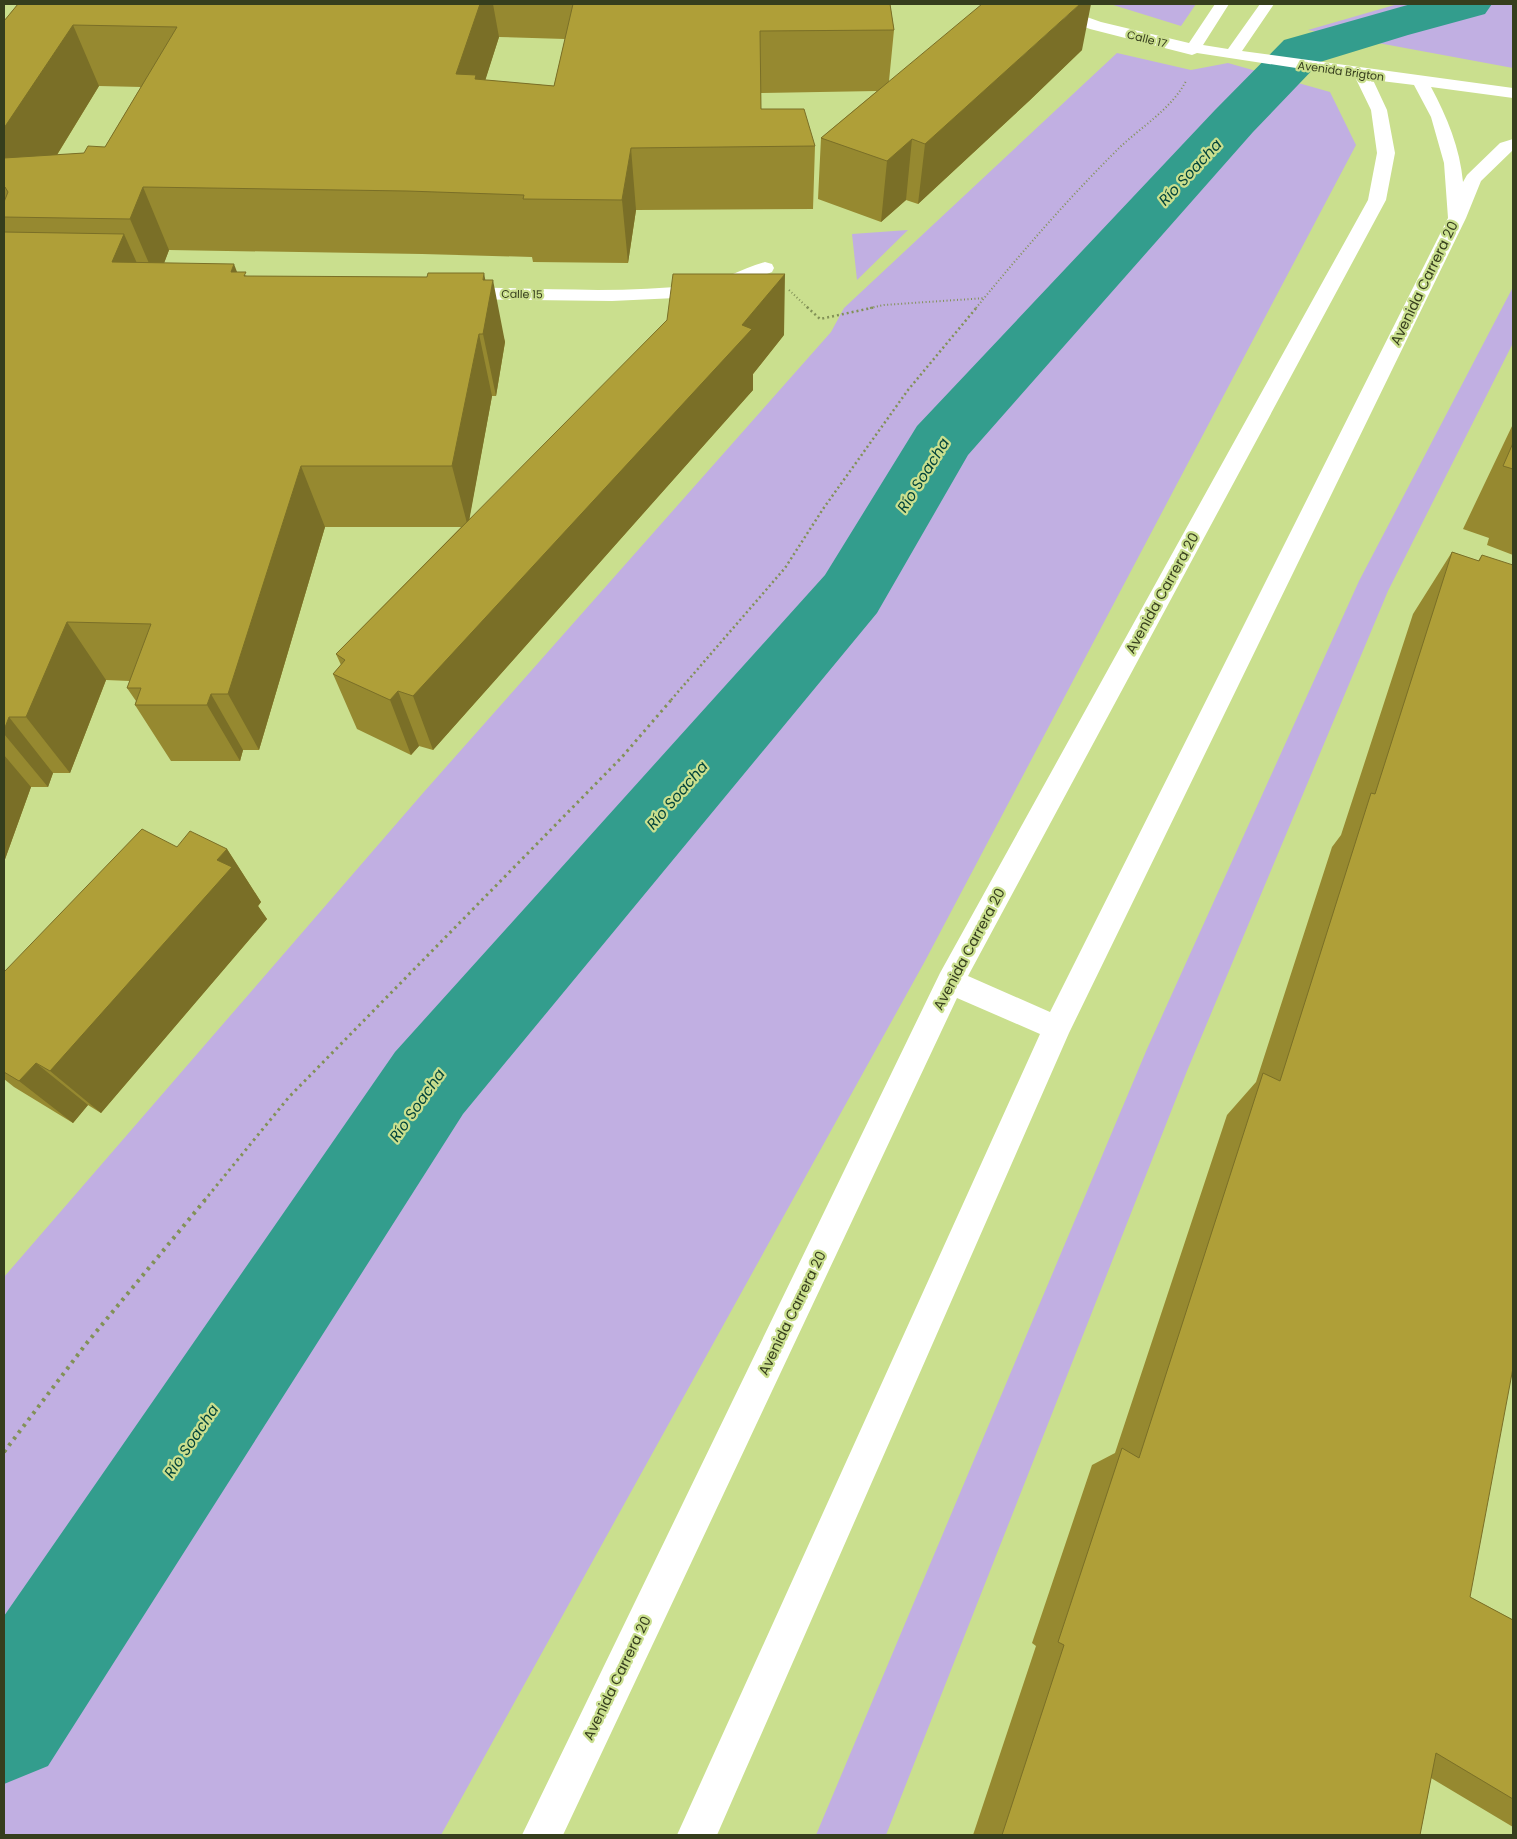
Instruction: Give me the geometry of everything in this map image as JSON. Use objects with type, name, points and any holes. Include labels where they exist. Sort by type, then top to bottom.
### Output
[{"type":"street","name":"Calle 17","points":[[1037,4],[1092,26],[1192,50],[1261,59]]},
{"type":"street","points":[[1192,50],[1222,4]]},
{"type":"street","points":[[1232,55],[1267,4]]},
{"type":"street","name":"Avenida Brigton","points":[[1261,59],[1422,82]]},
{"type":"street","name":"Avenida Carrera 20","points":[[542,1835],[950,982],[1377,200],[1386,153],[1379,110],[1362,74]]},
{"type":"street","points":[[1422,82],[1513,93]]},
{"type":"street","name":"Avenida Carrera 20","points":[[697,1835],[1057,1028],[1457,218],[1453,163],[1439,117],[1422,82]]},
{"type":"street","points":[[1457,218],[1473,179],[1506,147],[1513,144]]},
{"type":"street","name":"Calle 15","points":[[443,293],[612,295],[697,291],[720,286],[765,268]]},
{"type":"street","points":[[950,982],[1057,1028]]},
{"type":"path","points":[[4,1452],[86,1344],[289,1097],[622,756],[785,568],[823,509],[908,390],[1044,226],[1118,148],[1180,95],[1191,70],[1192,50]]},
{"type":"path","points":[[765,268],[820,319],[884,305],[985,298]]},
{"type":"shaded area","points":[[1110,4],[1196,4],[1181,26]]},
{"type":"shaded area","points":[[1398,4],[1513,4],[1513,68],[1308,30]]},
{"type":"shaded area","points":[[1117,53],[1191,70],[1228,63],[1330,92],[1356,145],[925,961],[441,1835],[4,1835],[4,1277],[423,793],[831,332],[844,308]]},
{"type":"shaded area","points":[[908,230],[857,280],[852,234]]},
{"type":"shaded area","points":[[1513,287],[1513,343],[1388,591],[1187,1071],[886,1835],[816,1835],[1147,1049],[1359,581]]},
{"type":"building","points":[[18,4],[480,4],[456,74],[476,75],[475,79],[554,86],[573,4],[890,4],[894,30],[760,31],[761,109],[804,109],[815,146],[631,148],[622,200],[523,199],[524,195],[407,191],[143,187],[130,219],[4,217],[4,202],[8,192],[4,187],[4,158],[84,153],[88,146],[105,147],[177,27],[73,25],[4,128],[4,21]]},
{"type":"building","points":[[982,4],[1080,4],[925,144],[912,139],[887,161],[821,138]]},
{"type":"building","points":[[4,232],[124,234],[112,262],[234,264],[231,272],[246,272],[244,276],[427,277],[428,273],[484,273],[483,280],[493,280],[483,334],[479,334],[452,466],[301,466],[228,694],[211,694],[207,705],[135,705],[141,688],[127,688],[151,624],[67,622],[26,717],[9,717],[4,730]]},
{"type":"building","points":[[673,274],[785,274],[742,325],[752,329],[413,696],[398,691],[390,700],[333,674],[345,660],[336,654],[667,320]]},
{"type":"building","points":[[1513,443],[1513,469],[1503,466]]},
{"type":"building","points":[[1452,552],[1479,561],[1482,555],[1513,565],[1513,1368],[1470,1597],[1513,1620],[1513,1799],[1436,1753],[1420,1835],[1002,1835],[1064,1645],[1058,1642],[1122,1448],[1139,1458],[1263,1073],[1280,1081],[1371,793],[1375,794]]},
{"type":"building","points":[[142,829],[177,847],[190,831],[227,849],[217,860],[232,867],[50,1071],[36,1063],[19,1081],[4,1072],[4,972]]},
{"type":"waterway","name":"Río Soacha","points":[[4,1722],[429,1083],[851,594],[941,442],[1234,121],[1302,51],[1390,24],[1468,4]]}]
